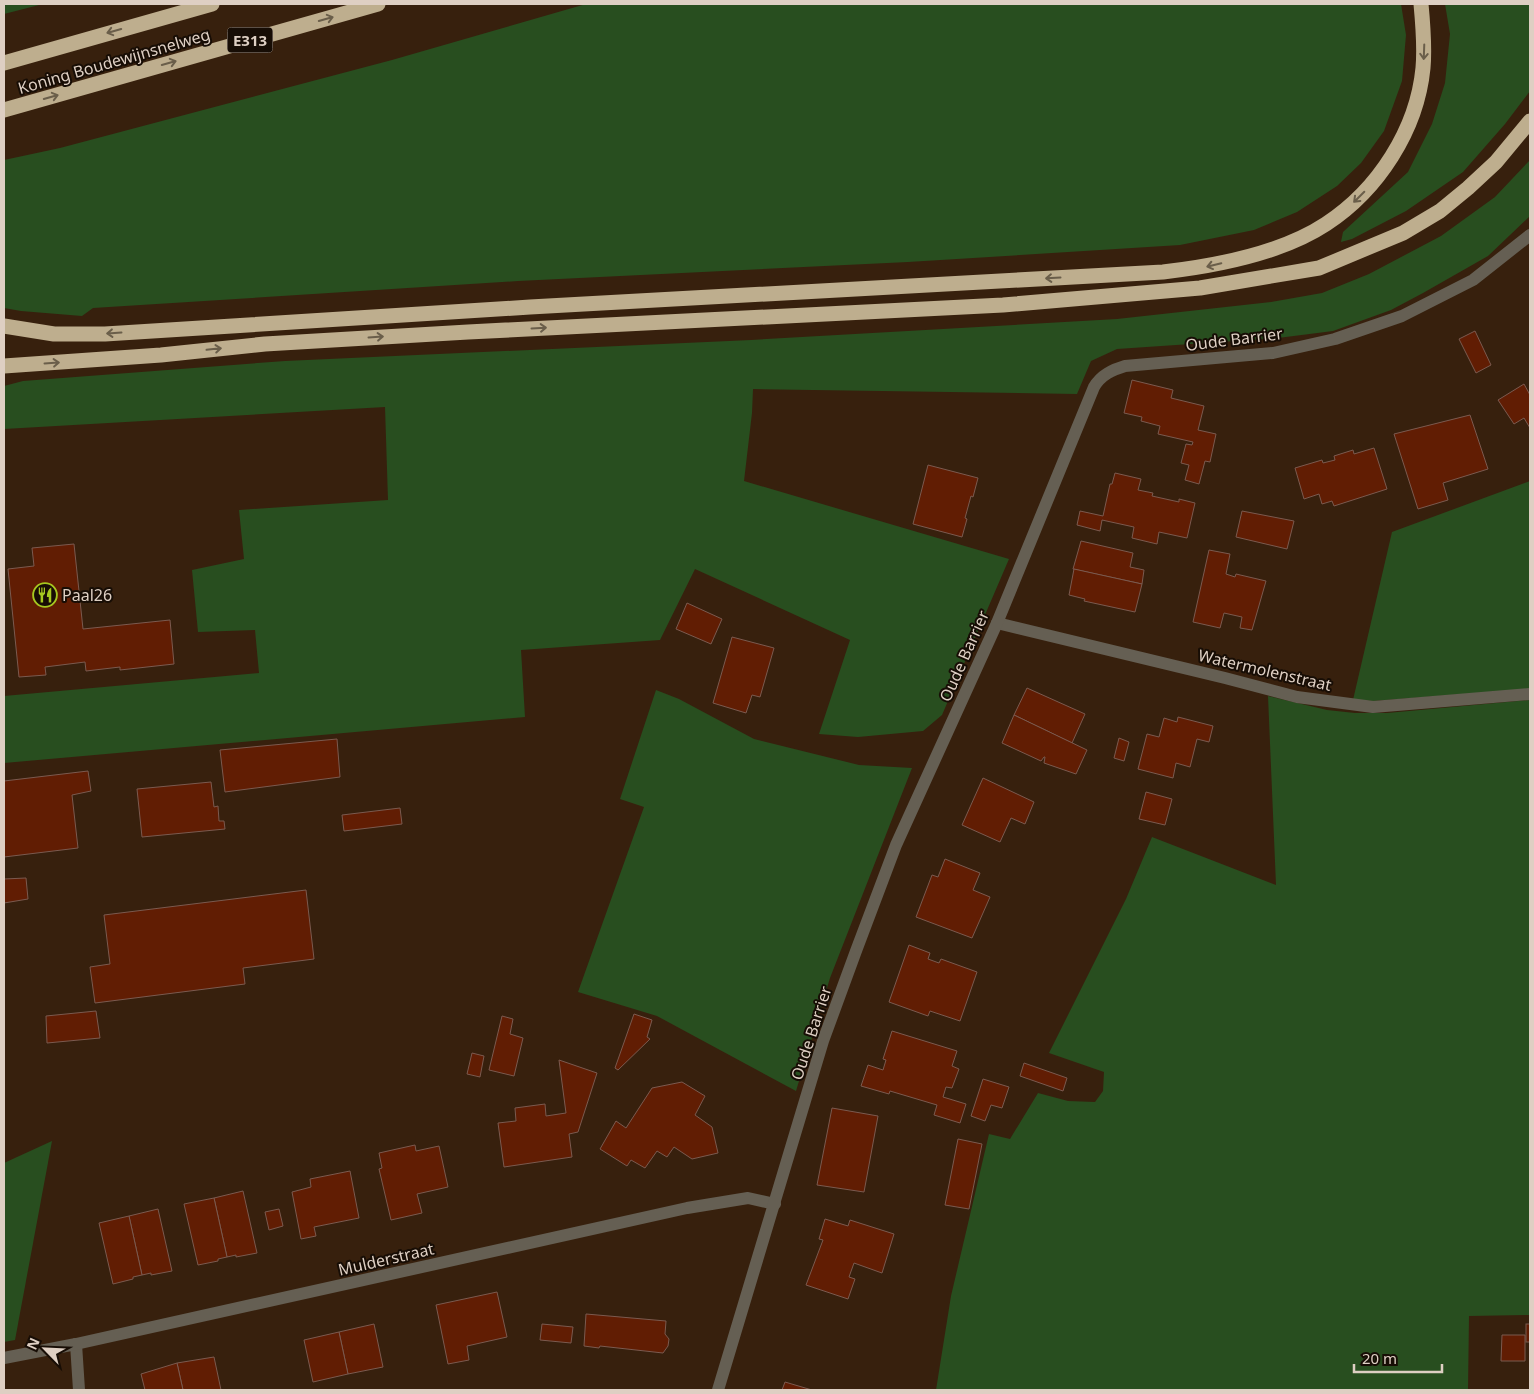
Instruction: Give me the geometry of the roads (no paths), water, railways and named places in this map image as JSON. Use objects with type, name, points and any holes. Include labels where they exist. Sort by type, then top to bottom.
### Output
[{"type":"highway","name":"Koning Boudewijnsnelweg","points":[[4,63],[212,4]]},
{"type":"highway","name":"Koning Boudewijnsnelweg","points":[[4,110],[378,4]]},
{"type":"highway","points":[[4,326],[54,334],[105,334],[520,308],[1164,272],[1202,267],[1238,259],[1283,244],[1325,225],[1347,209],[1367,190],[1387,165],[1404,137],[1419,89],[1423,69],[1424,36],[1421,4]]},
{"type":"highway","points":[[4,366],[161,355],[265,344],[1003,305],[1200,288],[1319,268],[1403,233],[1440,211],[1468,188],[1496,162],[1530,121]]},
{"type":"street","name":"Oude Barrier","points":[[718,1390],[823,1041],[896,845],[997,623],[1094,387],[1099,379],[1112,370],[1125,366],[1273,352],[1334,339],[1402,316],[1473,280],[1530,235]]},
{"type":"street","name":"Watermolenstraat","points":[[997,623],[1298,697],[1373,708],[1530,694]]},
{"type":"street","name":"Mulderstraat","points":[[4,1358],[76,1344],[687,1208],[748,1198],[775,1204]]},
{"type":"street","points":[[76,1344],[79,1390]]},
{"type":"place","name":"Paal26","points":[[45,595]]}]
